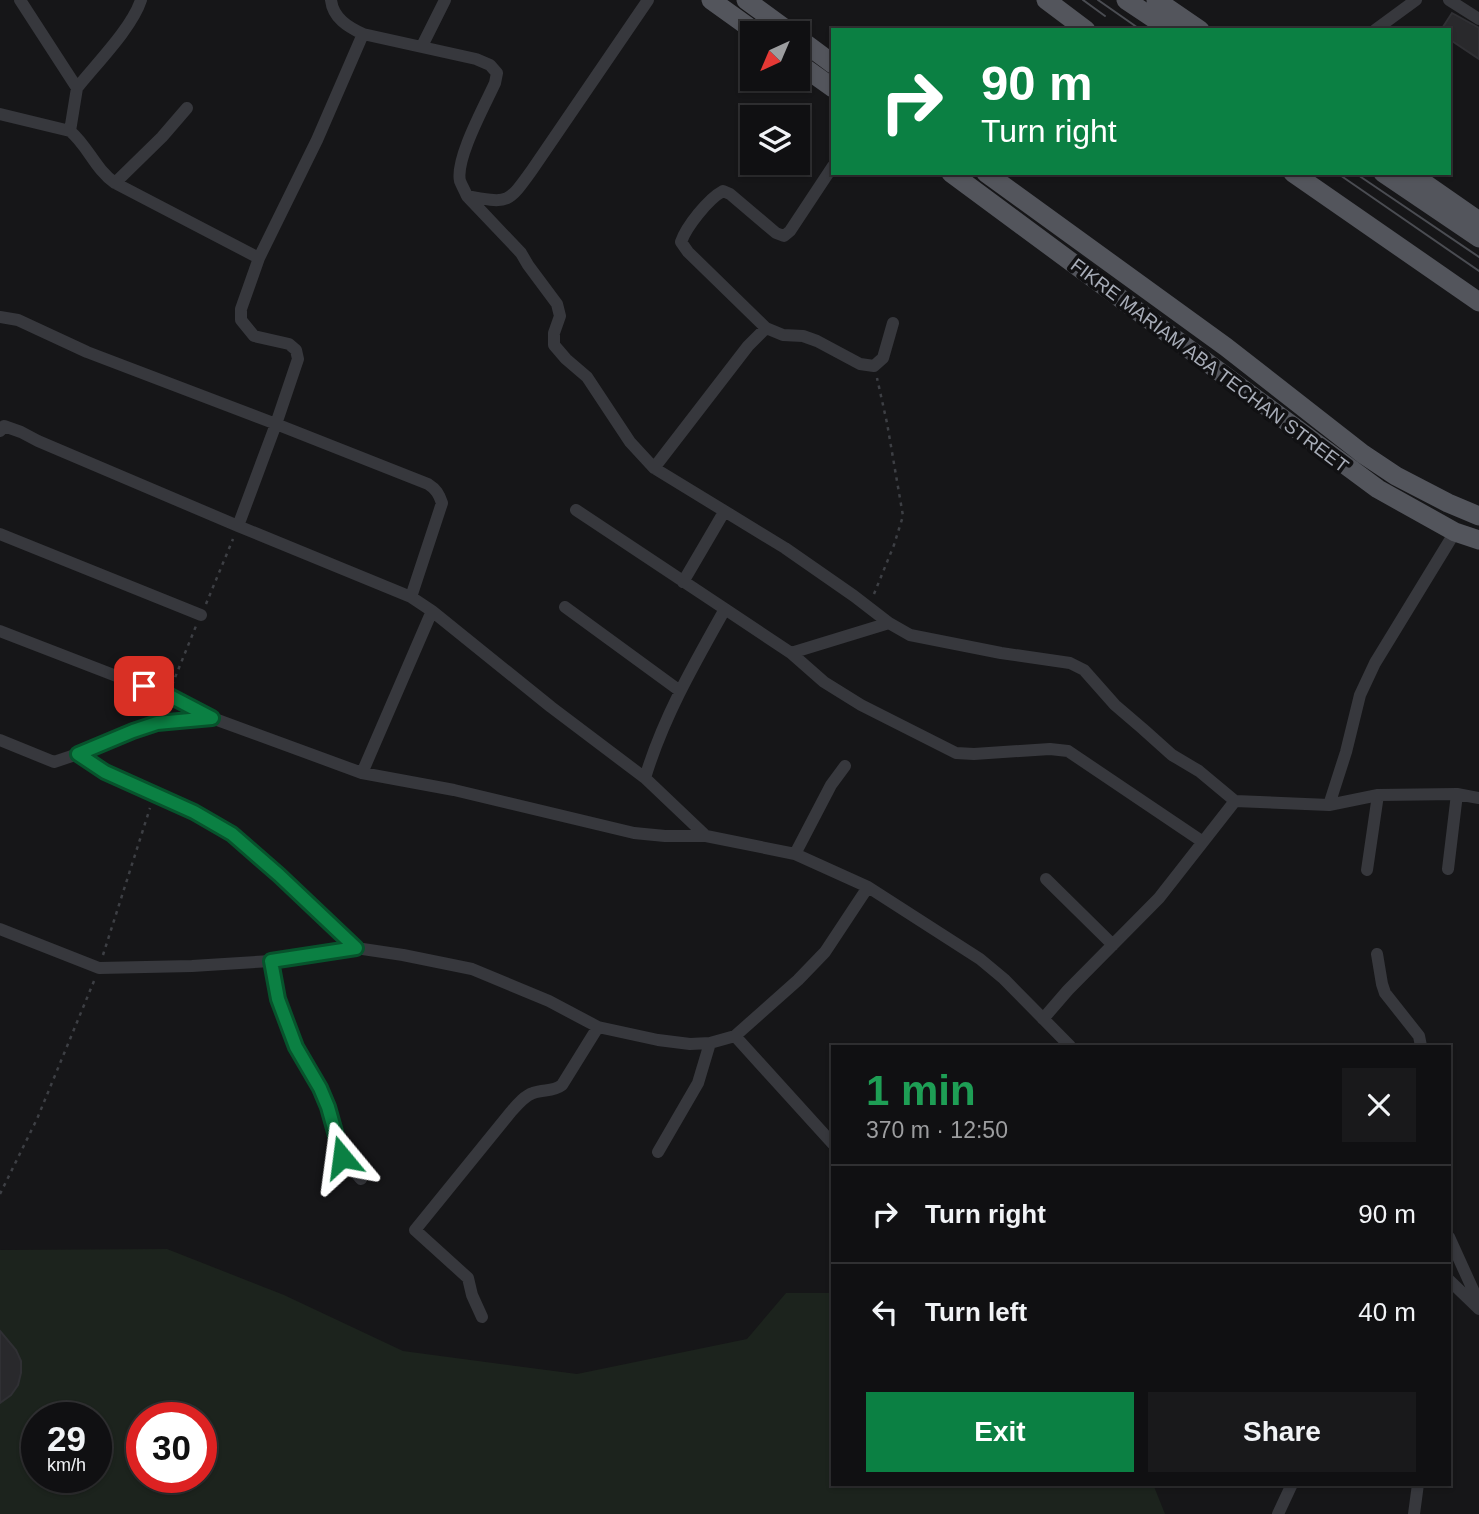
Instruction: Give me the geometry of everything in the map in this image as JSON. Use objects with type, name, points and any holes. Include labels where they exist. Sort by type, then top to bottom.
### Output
[{"type":"main road","points":[[711,0],[740,21]]},
{"type":"main road","points":[[746,0],[775,21]]},
{"type":"main road","points":[[1046,0],[1083,28]]},
{"type":"main road","points":[[1126,0],[1168,28]]},
{"type":"main road","points":[[1156,0],[1197,28]]},
{"type":"main road","points":[[810,47],[831,63]]},
{"type":"main road","points":[[810,72],[831,87]]},
{"type":"main road","name":"FIKRE MARIAM ABA TECHAN STREET","points":[[954,175],[1378,489],[1432,521],[1479,540]]},
{"type":"main road","name":"FIKRE MARIAM ABA TECHAN STREET","points":[[989,175],[1226,347],[1363,454],[1396,476],[1443,501],[1479,516]]},
{"type":"main road","points":[[1296,175],[1479,302]]},
{"type":"main road","points":[[1387,175],[1479,239]]},
{"type":"main road","points":[[1413,175],[1479,221]]},
{"type":"main road","points":[[1142,314],[1154,295]]},
{"type":"main road","points":[[1432,521],[1443,501]]},
{"type":"street","points":[[20,0],[77,88]]},
{"type":"street","points":[[70,131],[77,88],[128,24],[141,0]]},
{"type":"street","points":[[331,0],[332,8],[347,27],[363,34],[476,58],[490,65],[497,73],[466,148],[460,180],[467,196],[521,253],[557,304],[560,316],[554,333],[554,345],[587,377],[630,442],[654,468],[785,548],[889,623],[910,635],[1070,663],[1084,670],[1115,705],[1172,755],[1199,772],[1235,801],[1329,805],[1378,795],[1457,794],[1479,798]]},
{"type":"street","points":[[422,46],[445,0]]},
{"type":"street","points":[[467,196],[503,201],[515,194],[648,0]]},
{"type":"street","points":[[1378,28],[1416,0]]},
{"type":"street","points":[[1449,0],[1479,19]]},
{"type":"street","points":[[239,526],[298,359],[296,350],[289,344],[254,336],[241,320],[241,309],[259,257],[317,140],[363,34]]},
{"type":"street","points":[[115,183],[187,108]]},
{"type":"street","points":[[0,114],[70,131],[79,138],[106,177],[115,183],[259,257]]},
{"type":"street","points":[[831,169],[784,236],[776,233],[723,191],[715,195],[684,233],[681,242],[766,328],[783,335],[803,336],[860,364],[874,366],[883,358],[893,323]]},
{"type":"street","points":[[0,317],[18,320],[87,352],[435,488],[442,503],[411,597]]},
{"type":"street","points":[[654,468],[748,346],[766,328]]},
{"type":"street","points":[[1,426],[411,597],[645,778],[706,836]]},
{"type":"street","points":[[576,510],[790,653],[824,682],[861,705],[956,753],[1050,749],[1068,751],[1203,842]]},
{"type":"street","points":[[684,582],[724,512]]},
{"type":"street","points":[[1329,805],[1360,695],[1375,663],[1455,532]]},
{"type":"street","points":[[0,534],[201,615]]},
{"type":"street","points":[[565,607],[680,691]]},
{"type":"street","points":[[645,778],[680,691],[725,610]]},
{"type":"street","points":[[362,773],[432,611]]},
{"type":"street","points":[[790,653],[889,623]]},
{"type":"street","points":[[0,631],[168,695],[212,718],[362,773],[454,790],[634,833],[706,836],[794,853],[868,887],[980,959],[1004,979],[1069,1045]]},
{"type":"street","points":[[0,740],[54,762],[157,723],[212,718]]},
{"type":"street","points":[[78,754],[105,772],[194,812],[232,834],[356,948]]},
{"type":"street","points":[[794,853],[831,785],[845,766]]},
{"type":"street","points":[[1448,869],[1457,794]]},
{"type":"street","points":[[1367,870],[1378,795]]},
{"type":"street","points":[[1044,1019],[1068,990],[1159,898],[1235,801]]},
{"type":"street","points":[[1046,879],[1113,945]]},
{"type":"street","points":[[0,929],[99,968],[271,961],[356,948],[472,969],[549,1001],[598,1027],[690,1044],[710,1043],[735,1036],[772,1004],[825,952],[868,887]]},
{"type":"street","points":[[1377,954],[1381,984],[1385,993],[1419,1035],[1421,1045]]},
{"type":"street","points":[[271,961],[278,999],[296,1047],[328,1107],[342,1157],[361,1179]]},
{"type":"street","points":[[482,1317],[468,1278],[415,1230],[524,1098],[534,1093],[556,1090],[562,1085],[598,1027]]},
{"type":"street","points":[[735,1036],[831,1142]]},
{"type":"street","points":[[658,1152],[698,1083],[710,1043]]},
{"type":"street","points":[[1451,1241],[1479,1303]]},
{"type":"street","points":[[1451,1282],[1479,1309]]},
{"type":"street","points":[[1278,1514],[1291,1486]]},
{"type":"street","points":[[1414,1514],[1418,1486]]},
{"type":"path","points":[[869,607],[903,516],[874,366]]},
{"type":"path","points":[[0,1194],[37,1119],[99,968],[154,794]]},
{"type":"shaded area","points":[[167,1249],[284,1295],[403,1351],[577,1374],[747,1339],[786,1293],[831,1293],[831,1486],[1154,1486],[1165,1514],[0,1514],[0,1250]]},
{"type":"building","points":[[1452,13],[1479,28],[1479,59],[1451,40],[1451,28],[1442,28]]},
{"type":"building","points":[[0,1331],[16,1350],[21,1361],[21,1373],[18,1385],[11,1395],[0,1403]]},
{"type":"tram line","points":[[1083,0],[1105,16]]},
{"type":"tram line","points":[[1098,0],[1138,28]]},
{"type":"tram line","points":[[1340,175],[1479,271]]},
{"type":"tram line","points":[[1358,175],[1479,257]]},
{"type":"route","points":[[144,686],[212,718],[157,723],[78,754],[105,772],[194,812],[232,834],[356,948],[271,961],[278,999],[296,1047],[328,1107],[342,1157]]}]
